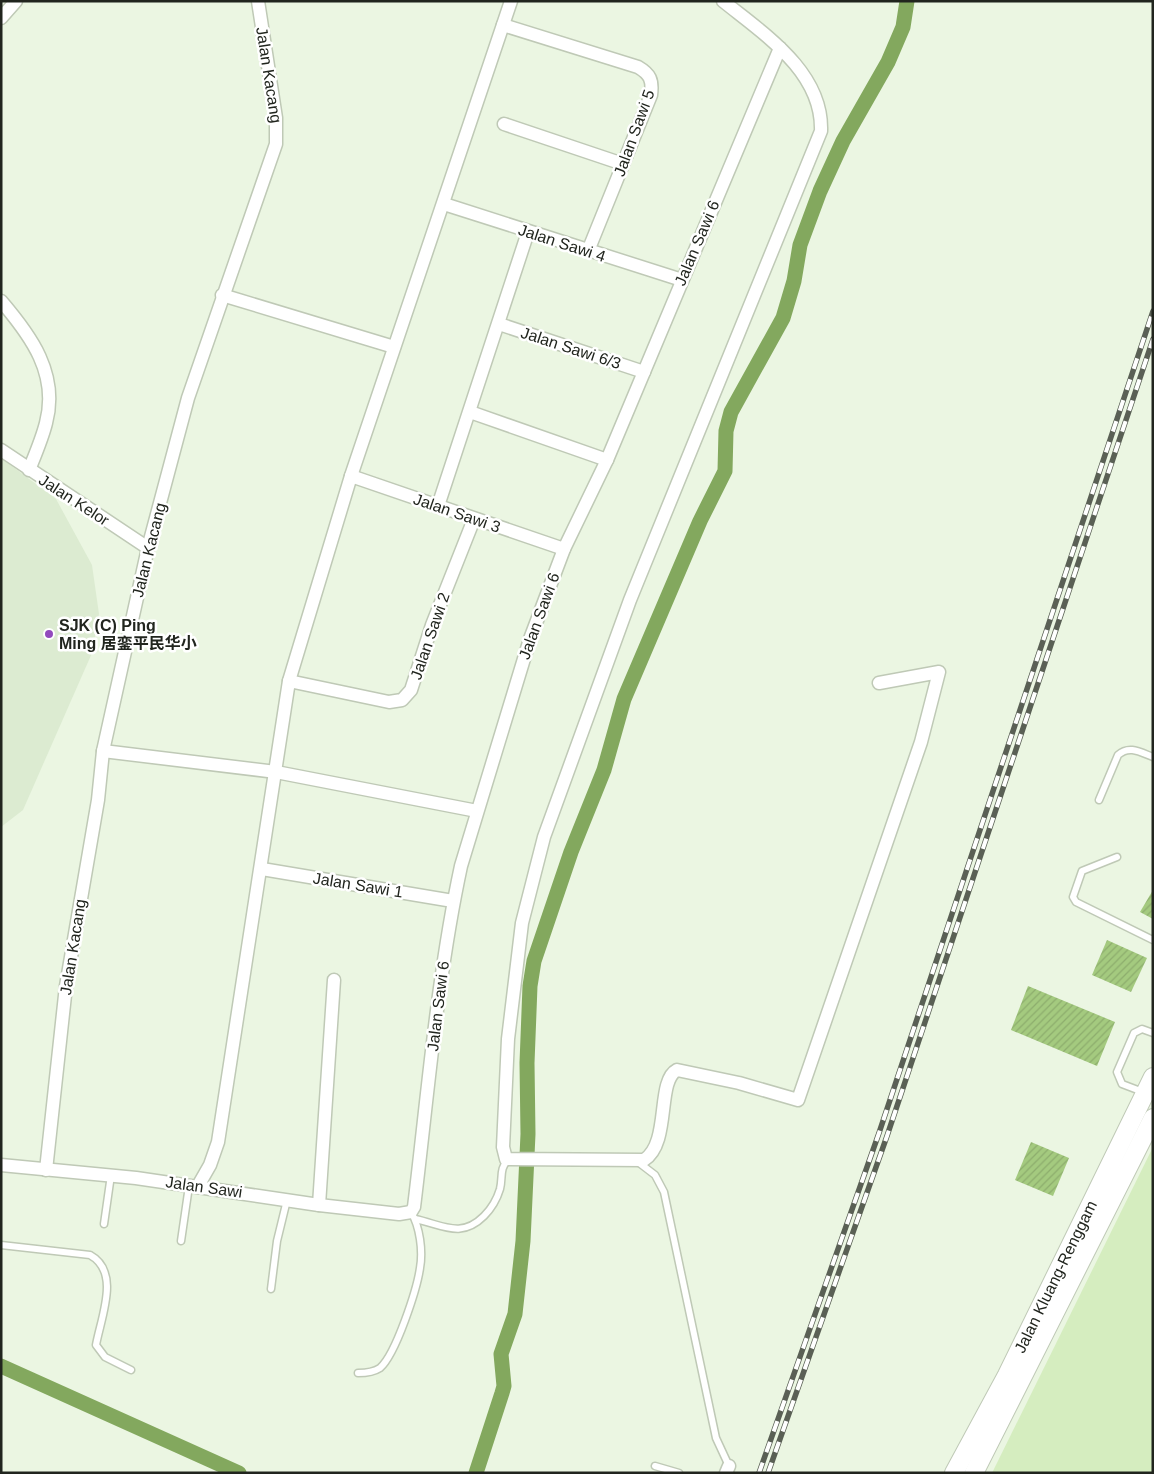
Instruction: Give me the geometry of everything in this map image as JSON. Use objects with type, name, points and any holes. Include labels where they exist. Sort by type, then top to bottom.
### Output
[{"type":"main road","name":"Jalan Kluang-Renggam","points":[[954,1473],[1007,1375],[1153,1077]]},
{"type":"main road","name":"Jalan Kluang-Renggam","points":[[974,1473],[1153,1118]]},
{"type":"street","points":[[1,18],[16,1]]},
{"type":"street","name":"Jalan Kacang","points":[[46,1170],[66,986],[98,800],[103,751],[148,548],[188,398],[222,295],[276,144],[278,130],[258,1]]},
{"type":"street","points":[[194,1185],[210,1165],[218,1142],[262,869],[289,681],[351,476],[511,1]]},
{"type":"street","points":[[723,1],[780,48],[803,76],[817,102],[821,116],[821,132],[630,600],[544,837],[522,922],[508,1039],[503,1155],[512,1159],[534,1160],[644,1160],[655,1150],[668,1085],[673,1072],[677,1070],[739,1083],[798,1100],[921,742],[938,672],[879,683]]},
{"type":"street","name":"Jalan Sawi 5","points":[[503,25],[638,67],[648,73],[653,84],[651,95],[588,251]]},
{"type":"street","name":"Jalan Sawi 6","points":[[411,1215],[414,1207],[444,956],[453,901],[477,811],[530,639],[564,549],[607,460],[780,48]]},
{"type":"street","points":[[504,124],[623,164]]},
{"type":"street","name":"Jalan Sawi 4","points":[[444,204],[682,280]]},
{"type":"street","points":[[438,506],[528,232]]},
{"type":"street","points":[[222,295],[394,347]]},
{"type":"street","points":[[1,301],[19,322],[43,360],[49,390],[47,422],[29,470]]},
{"type":"street","name":"Jalan Sawi 6/3","points":[[499,324],[644,372]]},
{"type":"street","points":[[470,412],[607,460]]},
{"type":"street","name":"Jalan Kelor","points":[[1,450],[148,548]]},
{"type":"street","name":"Jalan Sawi 3","points":[[351,476],[564,549]]},
{"type":"street","name":"Jalan Sawi 2","points":[[289,681],[389,702],[402,700],[412,690],[432,625],[474,519]]},
{"type":"street","points":[[103,751],[276,772],[477,811]]},
{"type":"street","name":"Jalan Sawi 1","points":[[262,869],[453,901]]},
{"type":"street","points":[[319,1205],[334,980]]},
{"type":"street","name":"Jalan Sawi","points":[[1,1165],[194,1185],[319,1205],[411,1215]]},
{"type":"lane","points":[[1099,800],[1118,755],[1122,751],[1132,749],[1153,757]]},
{"type":"lane","points":[[1117,857],[1082,871],[1075,885],[1073,897],[1076,902],[1153,940]]},
{"type":"lane","points":[[1145,1093],[1122,1084],[1117,1072],[1134,1033],[1142,1029],[1153,1033]]},
{"type":"lane","points":[[411,1215],[454,1229],[468,1229],[489,1211],[496,1200],[501,1184],[501,1169],[512,1159]]},
{"type":"lane","points":[[637,1161],[655,1175],[664,1192],[716,1438],[728,1470]]},
{"type":"lane","points":[[104,1224],[111,1175]]},
{"type":"lane","points":[[181,1241],[194,1185]]},
{"type":"lane","points":[[271,1289],[277,1240],[287,1200]]},
{"type":"lane","points":[[358,1373],[368,1373],[379,1368],[386,1360],[406,1317],[420,1268],[419,1237],[411,1215]]},
{"type":"lane","points":[[1,1245],[90,1255],[100,1260],[106,1269],[108,1282],[96,1345],[105,1357],[131,1370]]},
{"type":"lane","points":[[654,1466],[679,1473]]},
{"type":"shaded area","name":"SJK (C) Ping Ming 居銮平民华小","points":[[1,458],[56,499],[92,565],[99,614],[92,653],[23,810],[1,827]]},
{"type":"green space","points":[[1153,1147],[1153,1473],[992,1473]]},
{"type":"building","points":[[1153,890],[1153,919],[1140,912]]},
{"type":"building","points":[[1107,940],[1147,958],[1131,992],[1092,975]]},
{"type":"building","points":[[1028,986],[1115,1022],[1097,1066],[1011,1030]]},
{"type":"building","points":[[1031,1142],[1069,1158],[1053,1196],[1015,1180]]},
{"type":"waterway","points":[[476,1473],[504,1386],[501,1354],[515,1314],[523,1241],[528,1134],[527,1063],[530,986],[534,961],[571,852],[604,770],[624,699],[700,521],[725,471],[726,431],[731,412],[783,318],[794,281],[800,245],[820,191],[843,141],[888,62],[903,27],[907,1]]},
{"type":"waterway","points":[[1,1366],[239,1473]]},
{"type":"railway","points":[[759,1473],[879,1133],[1153,311]]},
{"type":"railway","points":[[768,1473],[887,1136],[1153,339]]},
{"type":"place","name":"SJK (C) Ping Ming 居銮平民华小","points":[[49,634]]}]
